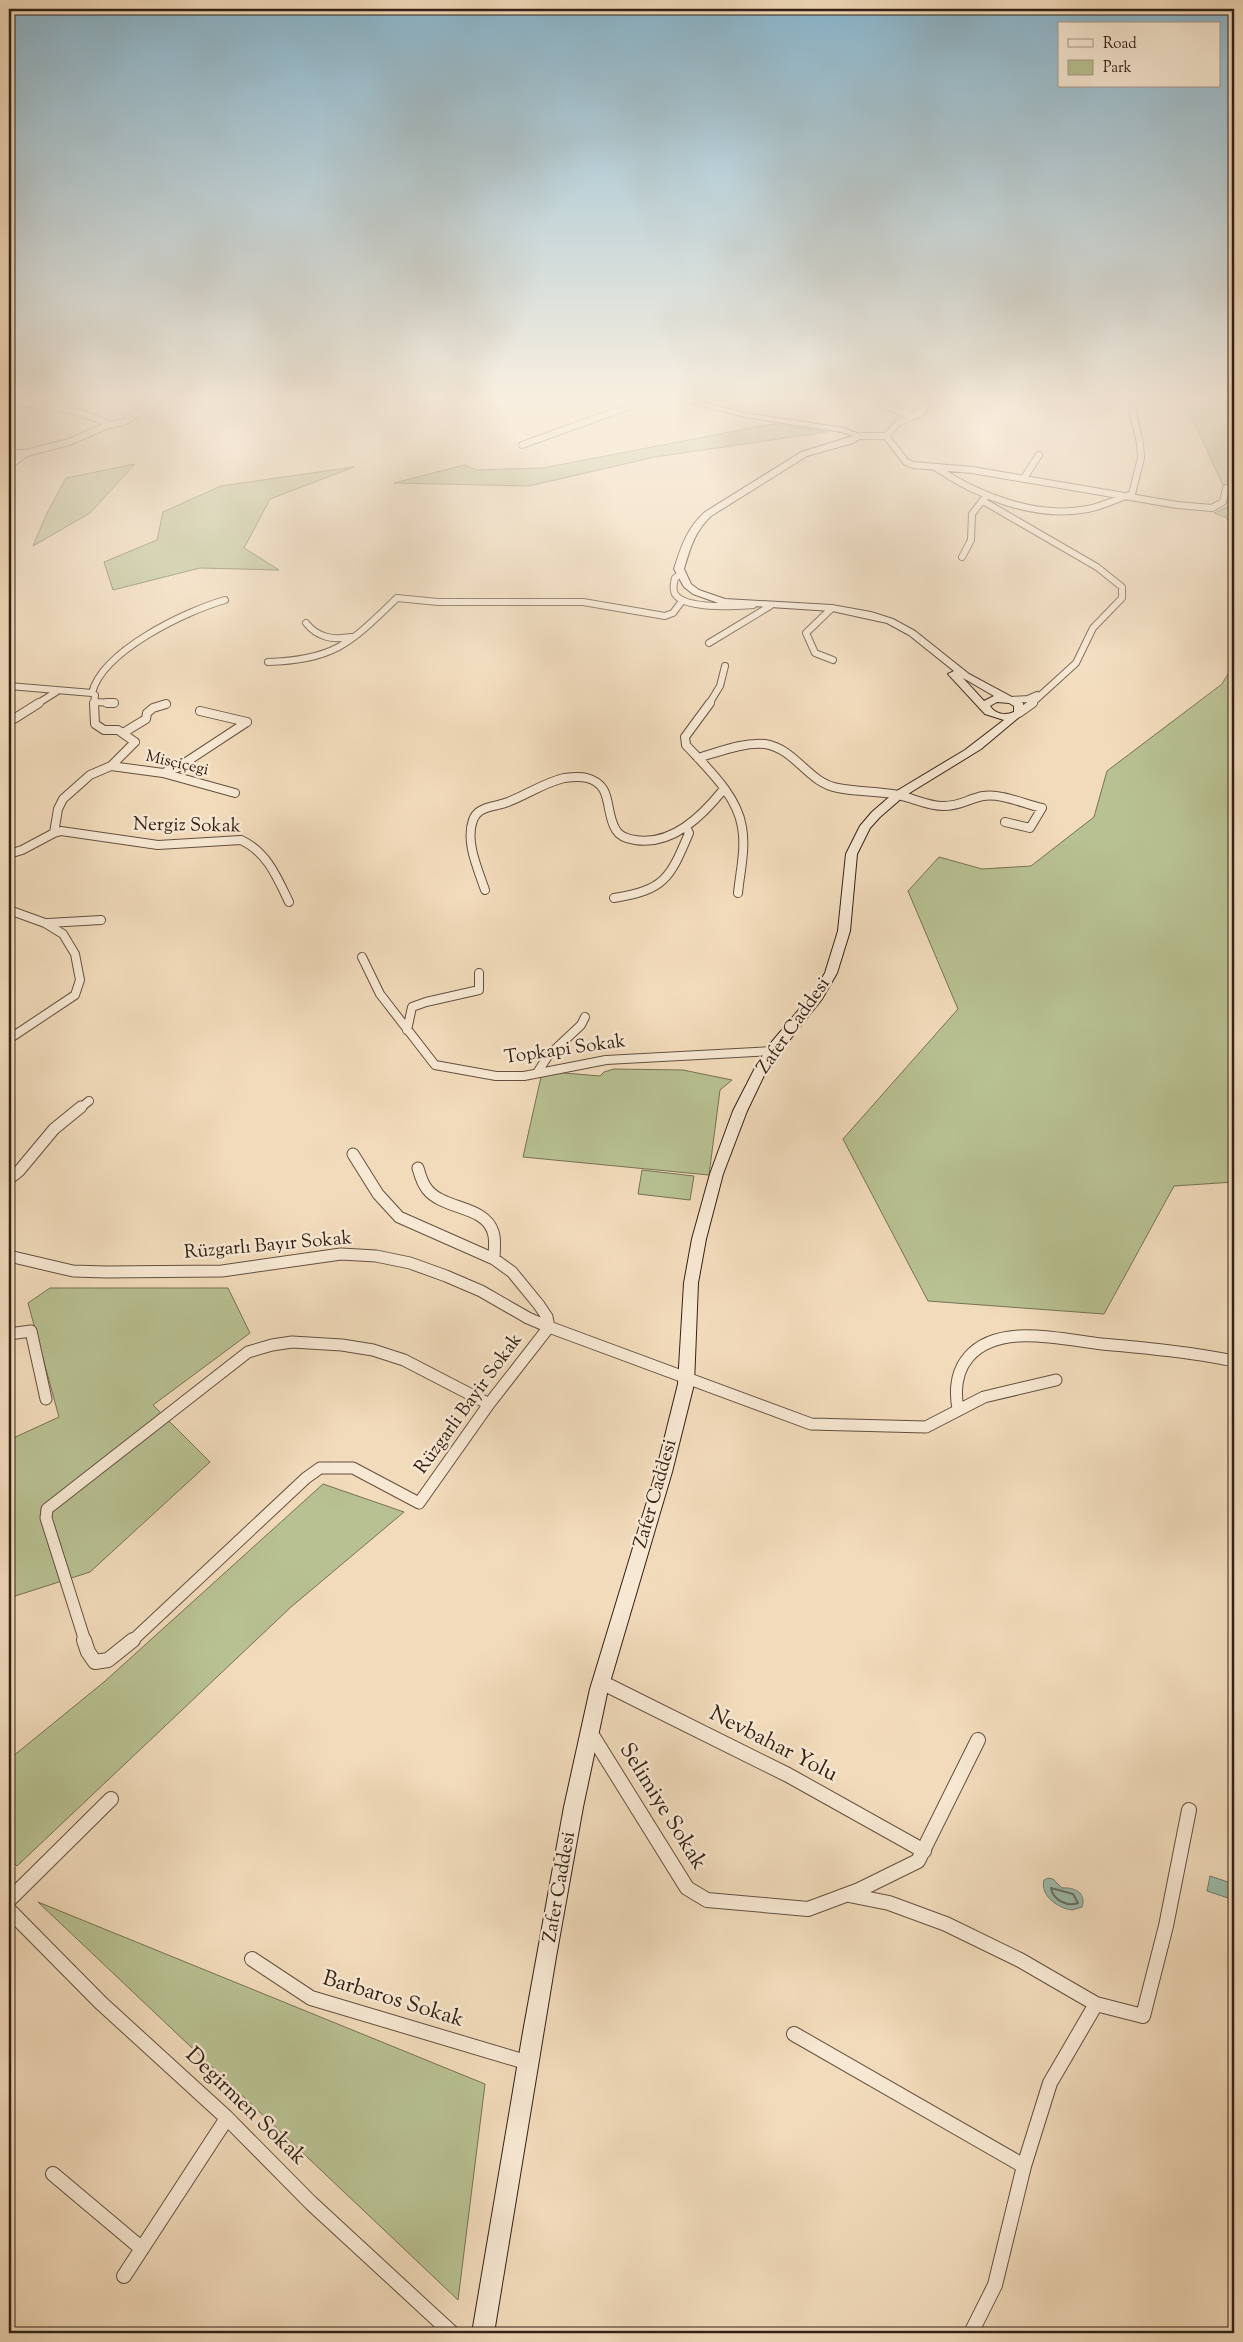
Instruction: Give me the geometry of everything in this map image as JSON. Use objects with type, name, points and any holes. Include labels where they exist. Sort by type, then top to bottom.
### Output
[{"type":"street","points":[[722,505],[698,523],[688,542],[680,564],[681,574],[687,585],[707,596],[724,602],[853,610],[890,621],[912,633],[966,676],[1019,705],[1017,714],[1000,717],[987,710],[941,658]]},
{"type":"street","points":[[962,557],[971,540],[972,514],[979,505]]},
{"type":"street","name":"Zafer Caddesi","points":[[483,2333],[562,1869],[589,1731],[601,1682],[666,1461],[687,1378],[689,1303],[701,1235],[731,1134],[741,1109],[772,1051],[824,988],[837,959],[848,902],[848,868],[857,840],[879,810],[898,795],[910,786],[953,762],[1034,702],[1076,663],[1092,628],[1122,598],[1122,587],[1097,567],[1042,537],[996,505]]},
{"type":"street","points":[[1025,505],[1056,510],[1080,510],[1103,505]]},
{"type":"street","points":[[1183,505],[1212,508],[1217,505]]},
{"type":"street","points":[[681,574],[674,578],[673,587],[676,595],[682,601],[737,606],[754,605]]},
{"type":"street","points":[[268,662],[286,662],[321,654],[341,646],[357,635],[396,598],[438,602],[582,602],[641,614],[665,616],[672,613],[682,601]]},
{"type":"street","points":[[92,693],[96,681],[107,667],[151,632],[214,603],[225,600]]},
{"type":"street","points":[[708,642],[725,637],[745,622],[766,611],[770,606]]},
{"type":"street","points":[[832,608],[806,633],[815,653],[833,660]]},
{"type":"street","points":[[306,623],[311,631],[332,639],[338,640],[357,635]]},
{"type":"street","points":[[725,666],[721,683],[708,707],[684,737],[686,745],[735,806],[742,827],[738,893]]},
{"type":"street","points":[[9,686],[56,692],[92,693]]},
{"type":"street","points":[[981,742],[991,722],[987,710],[989,701],[1028,699],[1044,691]]},
{"type":"street","points":[[9,722],[56,692]]},
{"type":"street","points":[[9,854],[22,850],[54,833],[58,809],[63,798],[90,775],[111,766],[135,742],[123,733],[104,730],[95,724],[93,713],[95,695],[92,693]]},
{"type":"street","points":[[95,702],[114,703]]},
{"type":"street","points":[[123,733],[146,719],[147,713],[153,708],[166,704]]},
{"type":"street","points":[[163,773],[177,768],[247,722],[200,711]]},
{"type":"street","points":[[698,758],[742,746],[762,744],[784,750],[824,785],[856,791],[898,795],[940,806],[960,805],[982,796],[994,796],[1042,808],[1030,828],[1005,822]]},
{"type":"street","name":"Misçiçegi","points":[[111,766],[163,773],[236,793]]},
{"type":"street","points":[[485,890],[472,842],[471,828],[475,816],[480,811],[507,803],[540,787],[562,780],[584,777],[601,784],[606,791],[616,833],[626,838],[643,842],[654,841],[686,827],[714,802],[724,790]]},
{"type":"street","points":[[614,898],[646,893],[661,885],[670,875],[689,833],[686,827]]},
{"type":"street","name":"Nergiz Sokak","points":[[54,833],[61,831],[158,845],[241,840],[248,842],[258,850],[272,869],[289,902]]},
{"type":"street","points":[[9,910],[48,923],[61,932],[69,940],[77,961],[81,982],[80,989],[75,995],[16,1032],[9,1039]]},
{"type":"street","points":[[48,923],[101,920]]},
{"type":"street","name":"Topkapi Sokak","points":[[362,957],[380,994],[435,1065],[496,1076],[524,1076],[606,1060],[772,1051]]},
{"type":"street","points":[[407,1030],[412,1006],[420,1002],[440,1000],[479,990],[479,972]]},
{"type":"street","points":[[537,1073],[548,1056],[581,1025],[585,1017]]},
{"type":"street","points":[[9,1179],[19,1171],[54,1129],[89,1101]]},
{"type":"street","points":[[353,1154],[383,1200],[399,1217],[494,1258],[512,1272],[547,1317],[549,1327]]},
{"type":"street","points":[[418,1168],[423,1184],[441,1202],[480,1216],[488,1223],[493,1231],[494,1258]]},
{"type":"street","name":"Rüzgarlı Bayır Sokak","points":[[9,1256],[73,1271],[106,1272],[222,1271],[341,1254],[376,1256],[410,1263],[446,1276],[481,1291],[528,1318],[549,1327],[790,1414],[811,1424],[926,1427],[942,1421],[958,1409]]},
{"type":"street","name":"Rüzgarli Bayir Sokak","points":[[489,1404],[404,1360],[373,1350],[342,1345],[292,1342],[272,1345],[248,1352],[57,1499],[47,1509],[46,1518],[88,1652],[94,1662],[108,1660],[118,1654],[306,1478],[320,1468],[353,1468],[419,1503],[489,1404],[549,1327]]},
{"type":"street","points":[[9,1334],[31,1331],[46,1399]]},
{"type":"street","points":[[1056,1380],[984,1397],[958,1409],[954,1393],[956,1377],[964,1361],[980,1348],[1002,1338],[1019,1336],[1184,1351],[1234,1361]]},
{"type":"street","name":"Nevbahar Yolu","points":[[601,1682],[788,1774],[924,1851]]},
{"type":"street","name":"Selimiye Sokak","points":[[589,1731],[688,1888],[707,1900],[770,1904],[808,1909],[918,1861],[978,1740]]},
{"type":"street","points":[[9,1900],[111,1799]]},
{"type":"street","points":[[846,1894],[889,1903],[946,1924],[1020,1960],[1096,2004],[1143,2016],[1166,1926],[1189,1810]]},
{"type":"street","name":"Degirmen Sokak","points":[[9,1910],[101,2003],[227,2118],[311,2203],[452,2333]]},
{"type":"street","name":"Barbaros Sokak","points":[[252,1959],[310,1998],[529,2063]]},
{"type":"street","points":[[971,2333],[995,2285],[1024,2166],[1050,2083],[1096,2004]]},
{"type":"street","points":[[794,2034],[1024,2166]]},
{"type":"street","points":[[124,2276],[227,2118]]},
{"type":"street","points":[[53,2174],[141,2248]]},
{"type":"green space","points":[[51,505],[97,505],[90,513],[33,546]]},
{"type":"green space","points":[[178,505],[267,505],[244,548],[279,570],[200,568],[113,590],[104,562],[157,540],[163,512]]},
{"type":"green space","points":[[1234,505],[1234,525],[1225,517],[1214,513]]},
{"type":"green space","points":[[1234,664],[1234,1182],[1174,1186],[1104,1314],[928,1301],[843,1139],[958,1009],[908,891],[939,857],[982,869],[1031,866],[1094,817],[1107,771],[1222,684]]},
{"type":"green space","points":[[614,1069],[683,1070],[732,1080],[720,1090],[709,1175],[523,1157],[541,1077],[552,1072],[600,1076],[604,1072]]},
{"type":"green space","points":[[642,1170],[694,1176],[690,1200],[638,1194]]},
{"type":"green space","points":[[50,1288],[228,1288],[250,1333],[153,1405],[210,1462],[90,1572],[9,1598],[9,1440],[59,1417],[28,1303]]},
{"type":"green space","points":[[323,1484],[404,1512],[291,1607],[17,1866],[9,1858],[9,1706],[12,1757],[104,1682]]},
{"type":"green space","points":[[38,1902],[485,2084],[458,2300]]},
{"type":"water","points":[[1210,1876],[1234,1884],[1234,1905],[1231,1899],[1207,1891]]},
{"type":"water","points":[[1048,1878],[1053,1879],[1062,1888],[1078,1891],[1083,1898],[1082,1907],[1072,1910],[1067,1909],[1051,1900],[1043,1886],[1044,1880]]}]
